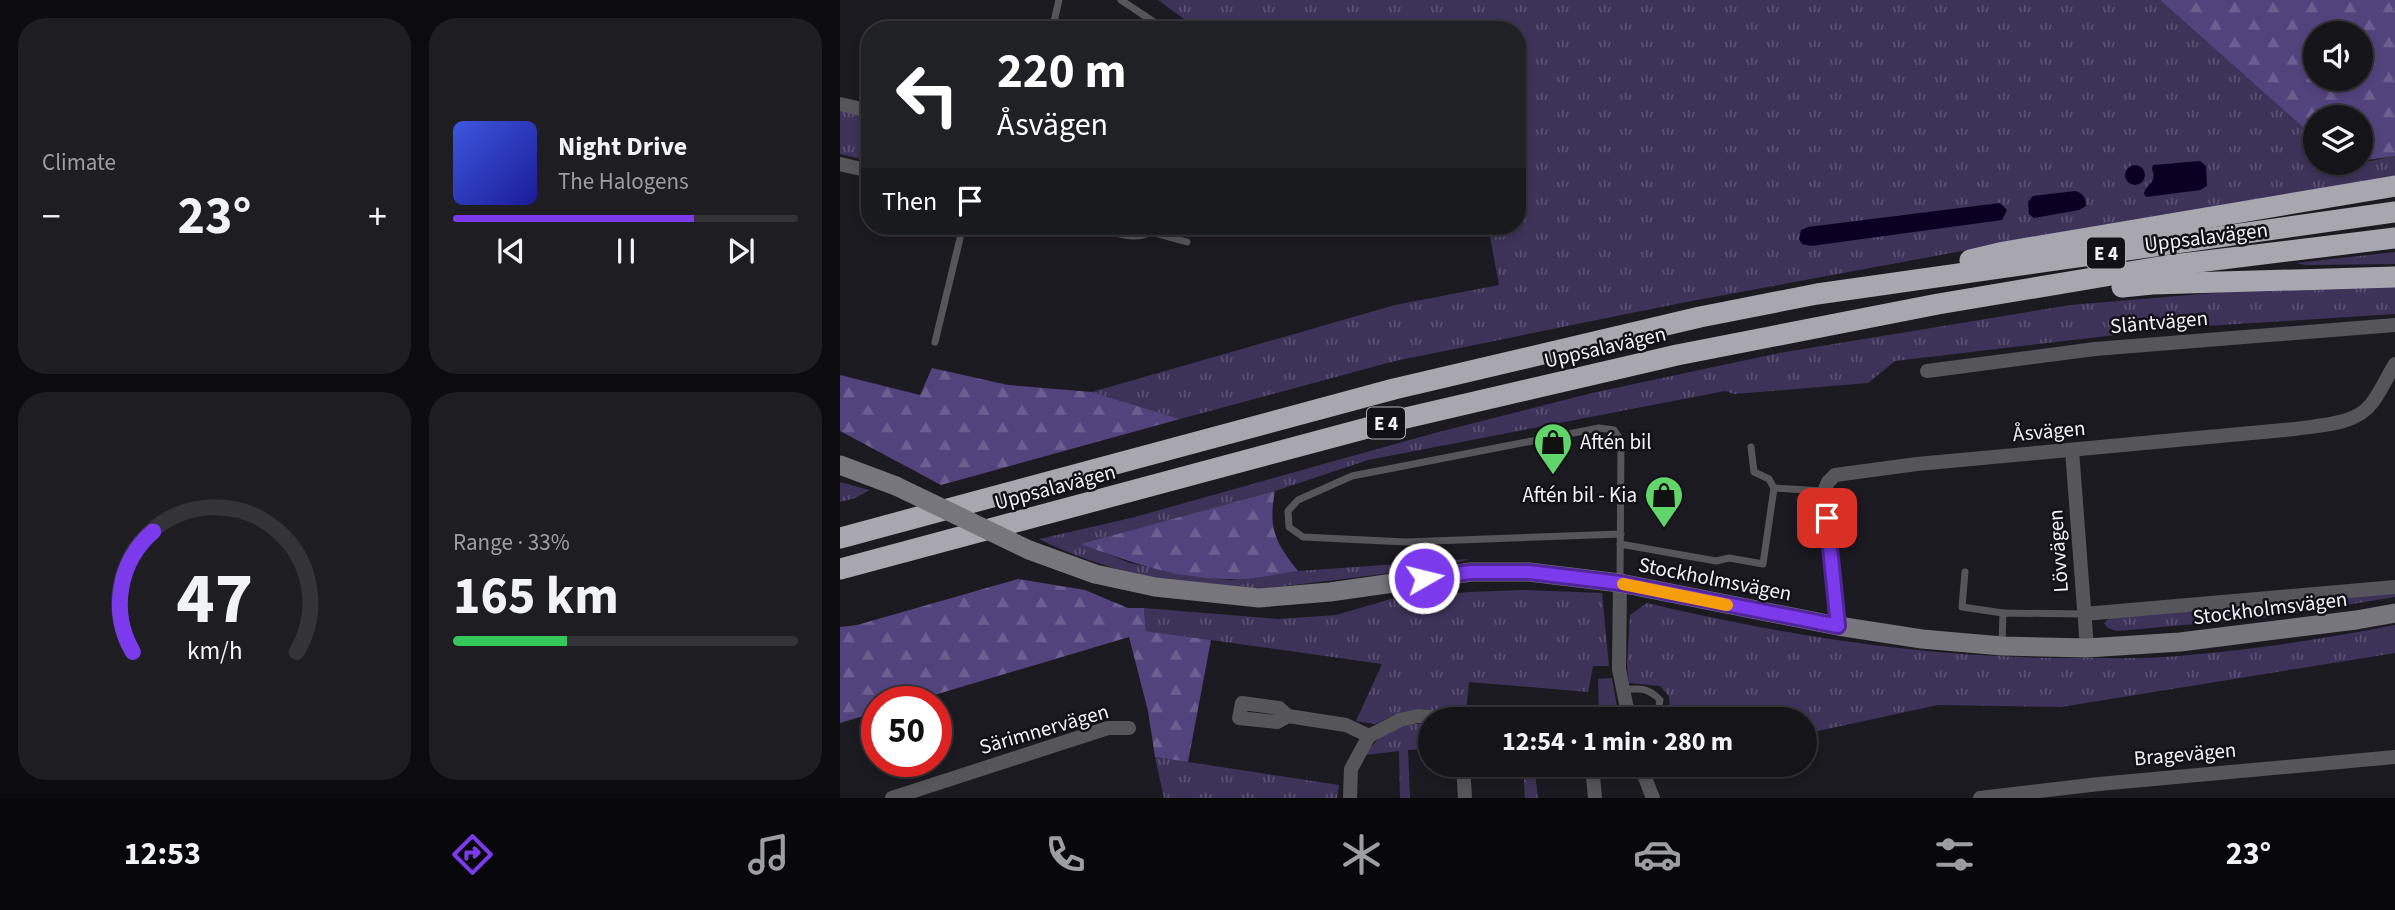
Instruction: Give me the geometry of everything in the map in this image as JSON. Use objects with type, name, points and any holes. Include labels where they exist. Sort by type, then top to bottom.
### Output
[{"type":"highway","points":[[1817,294],[2004,252],[2395,186]]},
{"type":"highway","name":"Uppsalavägen","points":[[840,538],[1394,389],[1700,317],[1817,294],[2395,212]]},
{"type":"highway","name":"Uppsalavägen","points":[[840,569],[1397,420],[1676,355],[1938,304],[2165,266],[2395,238]]},
{"type":"highway","points":[[1938,304],[2152,284],[2395,277]]},
{"type":"main road","name":"Stockholmsvägen","points":[[840,465],[896,486],[1029,550],[1095,574],[1143,585],[1204,594],[1259,598],[1330,592],[1471,572],[1529,572],[1620,583],[1838,626],[1922,639],[2002,646],[2087,648],[2180,642],[2395,613]]},
{"type":"street","points":[[840,104],[861,109]]},
{"type":"street","points":[[840,164],[861,169]]},
{"type":"street","name":"Släntvägen","points":[[1927,372],[2095,349],[2395,325]]},
{"type":"street","name":"Åsvägen","points":[[1824,491],[1835,475],[1917,464],[2295,429],[2342,421],[2358,415],[2371,405],[2395,364]]},
{"type":"street","name":"Lövvägen","points":[[2072,450],[2087,648]]},
{"type":"street","points":[[1824,491],[1838,626]]},
{"type":"street","points":[[1620,583],[1619,669],[1626,707]]},
{"type":"street","name":"Stockholmsvägen","points":[[2084,614],[2395,587]]},
{"type":"street","points":[[1288,716],[1346,725],[1369,736]]},
{"type":"street","points":[[1350,798],[1351,769],[1369,736],[1400,720],[1418,716]]},
{"type":"street","name":"Särimnervägen","points":[[892,798],[1108,728],[1129,728]]},
{"type":"street","name":"Bragevägen","points":[[1980,798],[2112,782],[2395,757]]},
{"type":"street","points":[[1464,777],[1465,798]]},
{"type":"street","points":[[1593,777],[1595,798]]},
{"type":"street","points":[[1645,777],[1653,798]]},
{"type":"lane","points":[[1054,21],[1059,0]]},
{"type":"lane","points":[[1121,0],[1152,21]]},
{"type":"lane","points":[[935,342],[961,235]]},
{"type":"lane","points":[[1168,235],[1187,242]]},
{"type":"lane","points":[[1620,583],[1621,534],[1621,441],[1614,430],[1599,428],[1353,476],[1298,500],[1288,511],[1289,527],[1303,537],[1406,542],[1621,534]]},
{"type":"lane","points":[[1620,544],[1716,561],[1730,558],[1763,564],[1774,488],[1769,479],[1754,472],[1751,447]]},
{"type":"lane","points":[[1774,488],[1824,491]]},
{"type":"lane","points":[[1965,572],[1962,607],[2003,613],[2084,614]]},
{"type":"lane","points":[[2002,646],[2003,613]]},
{"type":"lane","points":[[1622,690],[1638,688],[1652,691],[1660,700],[1659,707]]},
{"type":"green space","points":[[1158,0],[2160,0],[2303,127],[2303,175],[2373,175],[2373,161],[2395,156],[2395,177],[1973,249],[1686,302],[1395,361],[1180,419],[1092,392],[1395,305],[1499,285],[1490,235],[1526,235],[1526,21],[1187,21]]},
{"type":"green space","points":[[2160,0],[2395,0],[2395,156],[2373,159],[2373,105],[2303,105],[2303,127]]},
{"type":"green space","points":[[840,110],[861,115],[861,159],[840,154]]},
{"type":"green space","points":[[2395,252],[2395,264],[2296,263]]},
{"type":"green space","points":[[2395,285],[2395,314],[2175,328],[1895,361],[1868,383],[1734,394],[1725,391],[1368,460],[1275,491],[1083,544],[1130,563],[1190,576],[1230,580],[1298,571],[1470,559],[1445,566],[1282,586],[1224,587],[1169,581],[1115,568],[1088,560],[1039,539],[1131,518],[1431,434],[1592,393],[1779,353],[2070,305],[2261,289]]},
{"type":"green space","points":[[932,368],[1008,385],[1092,392],[1180,419],[941,485],[840,431],[840,375],[920,395]]},
{"type":"green space","points":[[840,482],[870,490],[840,502]]},
{"type":"green space","points":[[1275,491],[1272,515],[1275,534],[1298,571],[1237,579],[1190,576],[1135,563],[1081,544]]},
{"type":"green space","points":[[1018,579],[1085,590],[1128,608],[1144,608],[1146,631],[1211,640],[1188,762],[1155,757],[1148,711],[1129,637],[952,690],[952,686],[861,686],[861,717],[840,723],[840,627],[857,625]]},
{"type":"green space","points":[[1524,590],[1602,593],[1609,666],[1593,666],[1588,692],[1469,682],[1467,707],[1418,707],[1418,710],[1395,715],[1375,724],[1356,721],[1382,664],[1146,631],[1144,608],[1278,619],[1336,615],[1391,599]]},
{"type":"green space","points":[[2395,591],[2395,597],[2273,617],[2117,631],[2108,628],[2104,623],[2110,617],[2272,606]]},
{"type":"green space","points":[[1647,603],[1755,626],[1864,644],[1974,655],[2084,658],[2167,657],[2234,651],[2395,625],[2395,653],[2061,707],[1938,705],[1817,731],[1817,707],[1670,707],[1669,696],[1660,686],[1629,683],[1627,666],[1630,615]]},
{"type":"green space","points":[[1612,678],[1617,707],[1599,707],[1598,679]]},
{"type":"green space","points":[[1418,724],[1418,750],[1408,750],[1410,798],[1400,798],[1399,751],[1365,755],[1386,733]]},
{"type":"green space","points":[[1155,757],[1339,785],[1337,798],[1164,798]]},
{"type":"green space","points":[[1524,777],[1535,777],[1538,798],[1525,798]]},
{"type":"shaded area","points":[[2200,161],[2206,166],[2207,186],[2200,190],[2146,197],[2144,194],[2154,177],[2153,165]]},
{"type":"shaded area","points":[[2131,165],[2139,165],[2145,175],[2139,185],[2131,185],[2125,179],[2125,171]]},
{"type":"shaded area","points":[[2075,191],[2082,195],[2085,201],[2086,206],[2079,210],[2034,218],[2029,214],[2028,202],[2033,196]]},
{"type":"shaded area","points":[[2000,203],[2007,210],[2002,220],[1811,246],[1802,244],[1799,239],[1801,230],[1808,227]]},
{"type":"slow traffic","points":[[1623,584],[1727,605]]},
{"type":"place","name":"Aftén bil","points":[[1553,476]]},
{"type":"place","name":"Aftén bil - Kia","points":[[1664,529]]},
{"type":"route","points":[[1424,578],[1471,572],[1529,572],[1620,583],[1838,626],[1827,518]]}]
